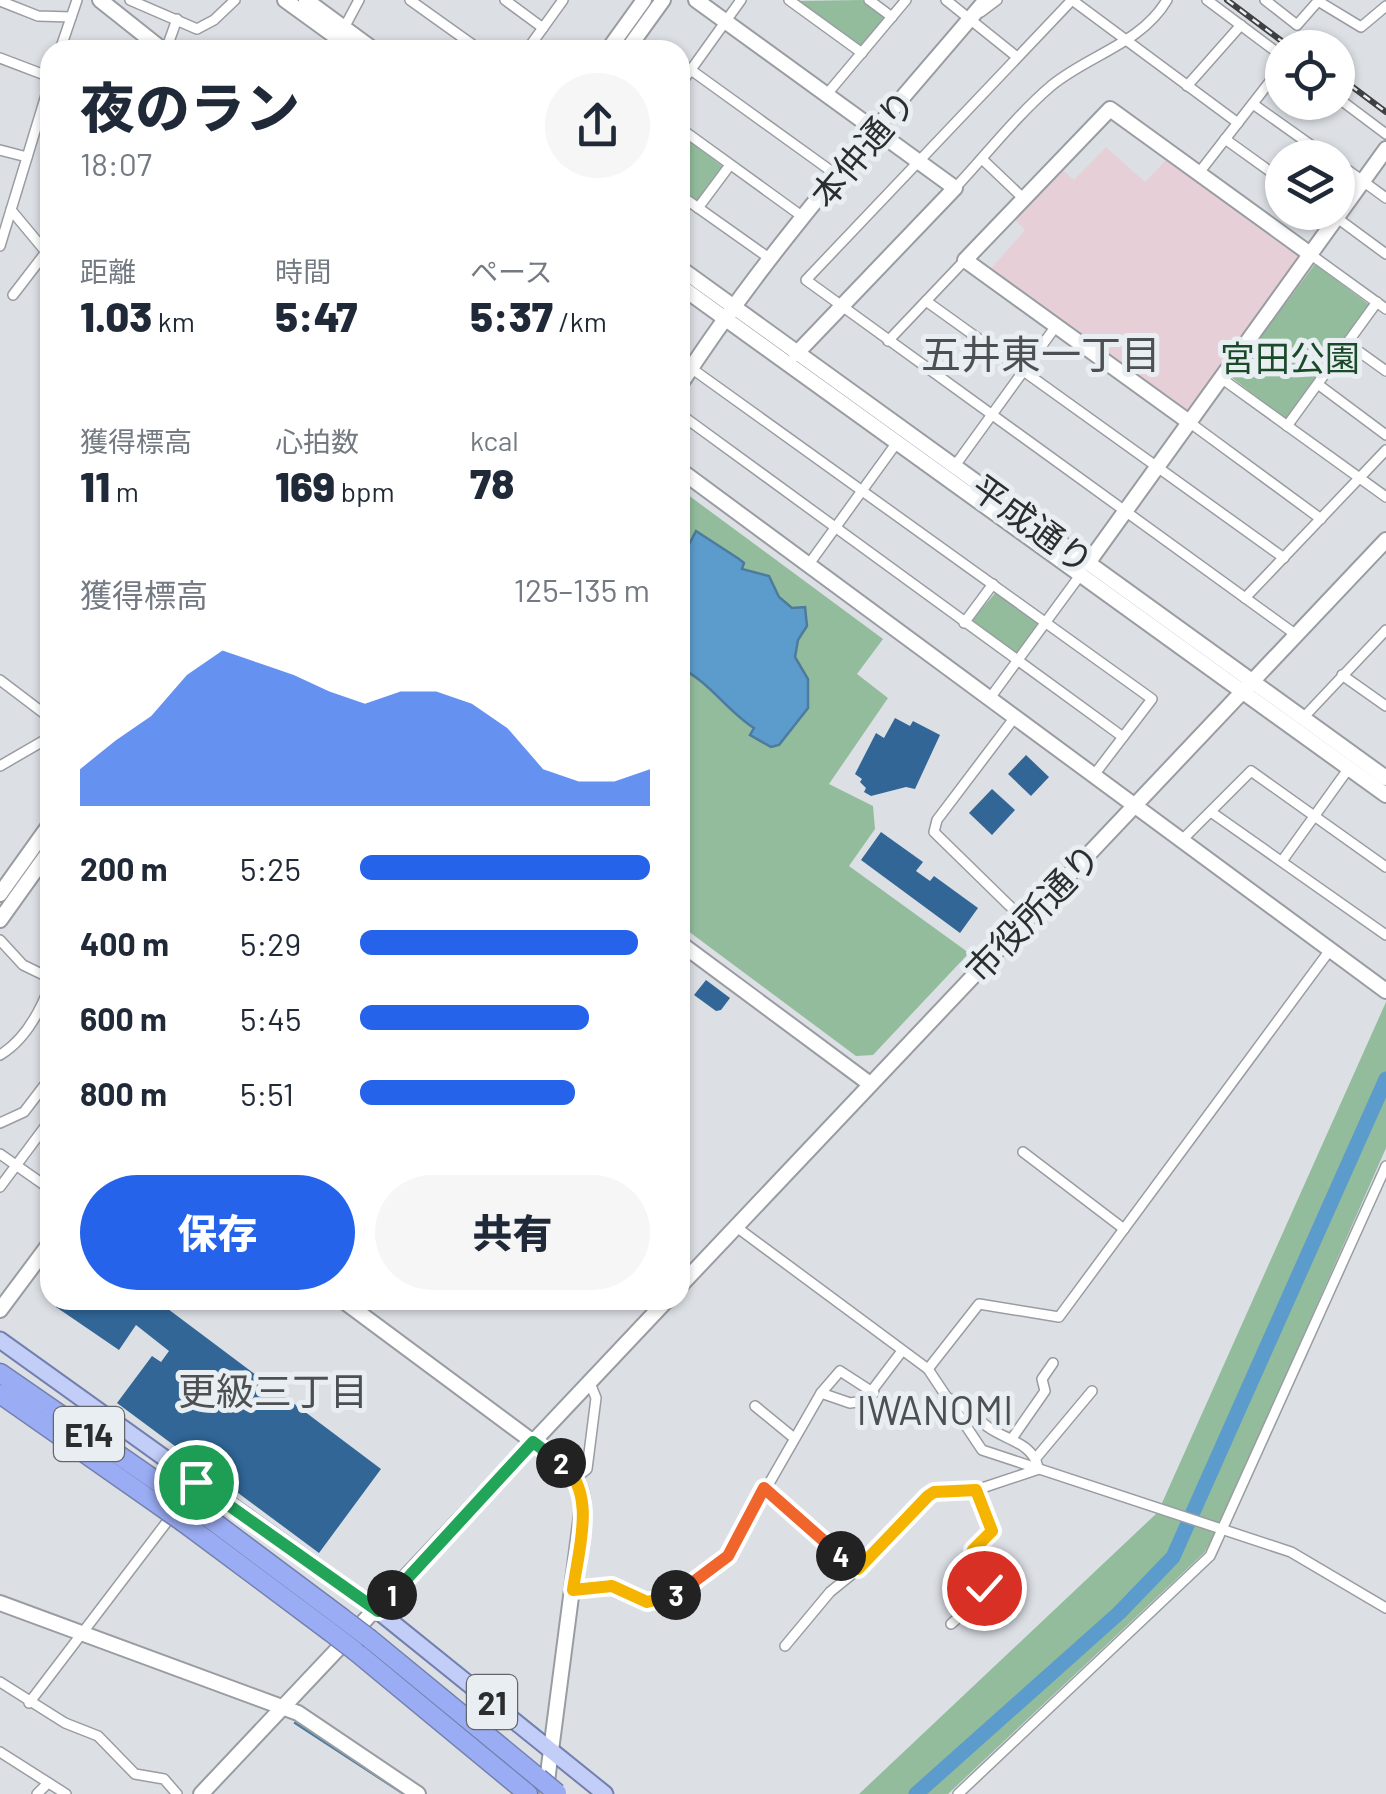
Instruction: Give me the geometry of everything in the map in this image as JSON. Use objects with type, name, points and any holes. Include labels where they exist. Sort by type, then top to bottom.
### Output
[{"type":"highway","name":"E14","points":[[0,1372],[182,1505],[335,1624],[370,1639],[538,1789]]},
{"type":"highway","name":"E14","points":[[0,1394],[182,1505]]},
{"type":"highway","name":"E14","points":[[335,1624],[348,1650],[538,1789],[557,1794]]},
{"type":"main road","name":"21","points":[[0,1340],[182,1505],[378,1611],[605,1794]]},
{"type":"street","points":[[63,40],[77,0]]},
{"type":"street","points":[[100,0],[152,40]]},
{"type":"street","points":[[130,0],[198,28],[214,20],[235,0]]},
{"type":"street","points":[[285,0],[338,40]]},
{"type":"street","points":[[306,0],[360,40]]},
{"type":"street","points":[[344,28],[359,0]]},
{"type":"street","points":[[410,0],[466,40]]},
{"type":"street","points":[[504,0],[543,28]]},
{"type":"street","points":[[534,40],[563,0]]},
{"type":"street","points":[[615,40],[644,0]]},
{"type":"street","points":[[634,40],[663,0]]},
{"type":"street","points":[[696,0],[955,188]]},
{"type":"street","points":[[741,0],[691,70],[838,176]]},
{"type":"street","points":[[789,0],[862,52]]},
{"type":"street","points":[[869,0],[892,17]]},
{"type":"street","points":[[827,94],[906,0]]},
{"type":"street","points":[[946,0],[1017,57]]},
{"type":"street","points":[[970,19],[976,0]]},
{"type":"street","name":"本仲通り","points":[[691,368],[731,306],[769,258],[986,0]]},
{"type":"street","points":[[970,19],[997,0]]},
{"type":"street","points":[[1238,124],[1072,0],[806,280],[1294,634]]},
{"type":"street","points":[[796,354],[1050,87],[1126,40],[1158,16],[1168,0]]},
{"type":"street","points":[[1207,0],[1265,43]]},
{"type":"street","points":[[1264,0],[1296,25],[1319,1],[1361,27],[1386,6]]},
{"type":"street","points":[[1,5],[38,16],[71,16]]},
{"type":"street","points":[[169,40],[177,19]]},
{"type":"street","points":[[1187,86],[1240,25]]},
{"type":"street","points":[[0,58],[40,76]]},
{"type":"street","points":[[1198,174],[1265,88]]},
{"type":"street","points":[[1253,104],[1304,140]]},
{"type":"street","points":[[888,341],[1110,110],[1381,306],[1347,343],[1287,426]]},
{"type":"street","points":[[1355,111],[1386,134]]},
{"type":"street","points":[[0,246],[40,120]]},
{"type":"street","points":[[690,135],[804,218]]},
{"type":"street","points":[[1226,139],[1265,168]]},
{"type":"street","points":[[1355,189],[1386,149]]},
{"type":"street","points":[[0,150],[27,157]]},
{"type":"street","points":[[982,159],[1023,198]]},
{"type":"street","points":[[698,208],[730,164]]},
{"type":"street","points":[[1355,176],[1386,198]]},
{"type":"street","points":[[690,202],[769,258]]},
{"type":"street","points":[[11,210],[40,245]]},
{"type":"street","points":[[990,698],[1324,230]]},
{"type":"street","points":[[1353,230],[1386,254]]},
{"type":"street","points":[[13,295],[40,260]]},
{"type":"street","points":[[965,260],[1321,519]]},
{"type":"street","name":"平成通り","points":[[690,275],[902,437],[954,467],[1084,568]]},
{"type":"street","name":"平成通り","points":[[690,290],[731,306],[902,437],[1248,686],[1386,794]]},
{"type":"street","points":[[926,301],[1284,558]]},
{"type":"street","points":[[954,467],[1056,326]]},
{"type":"street","points":[[1347,343],[1386,371]]},
{"type":"street","points":[[691,368],[1152,699],[1094,775]]},
{"type":"street","points":[[1221,378],[1386,498]]},
{"type":"street","points":[[1319,385],[1386,434]]},
{"type":"street","points":[[690,421],[1123,737]]},
{"type":"street","points":[[810,564],[902,437]]},
{"type":"street","points":[[1245,598],[1386,450]]},
{"type":"street","points":[[690,477],[1386,991]]},
{"type":"street","name":"市役所通り","points":[[690,1275],[1023,919],[1386,540]]},
{"type":"street","points":[[964,622],[993,584]]},
{"type":"street","points":[[1303,718],[1384,637]]},
{"type":"street","points":[[1342,676],[1386,706]]},
{"type":"street","points":[[0,680],[40,710]]},
{"type":"street","name":"平成通り","points":[[1248,686],[1303,718],[1386,778]]},
{"type":"street","points":[[1015,717],[937,820],[934,832],[1023,919]]},
{"type":"street","points":[[0,766],[40,743]]},
{"type":"street","points":[[1282,862],[1348,768]]},
{"type":"street","points":[[1183,839],[1251,771],[1386,867]]},
{"type":"street","points":[[1211,812],[1386,936]]},
{"type":"street","points":[[0,894],[40,838]]},
{"type":"street","points":[[0,920],[40,864]]},
{"type":"street","points":[[0,940],[23,964],[40,973]]},
{"type":"street","points":[[690,950],[870,1084]]},
{"type":"street","points":[[928,1369],[979,1304],[1059,1316],[1330,950]]},
{"type":"street","points":[[0,1055],[11,1049],[40,1008]]},
{"type":"street","points":[[0,1123],[24,1112],[40,1091]]},
{"type":"street","points":[[0,1187],[40,1134]]},
{"type":"street","points":[[1023,1152],[1124,1229]]},
{"type":"street","points":[[0,1154],[40,1183]]},
{"type":"street","points":[[958,1794],[1210,1556],[1386,1166]]},
{"type":"street","points":[[735,1226],[928,1369],[982,1450],[1038,1465],[1166,1513],[1290,1552],[1386,1608]]},
{"type":"street","points":[[0,1310],[40,1256]]},
{"type":"street","points":[[355,1310],[576,1478],[583,1504],[573,1590],[552,1751],[538,1789]]},
{"type":"street","points":[[201,1794],[280,1708],[348,1650],[378,1611],[658,1310]]},
{"type":"street","points":[[821,1393],[856,1404],[874,1393],[902,1350]]},
{"type":"street","points":[[1013,1438],[1045,1391],[1042,1378],[1053,1363]]},
{"type":"street","points":[[573,1590],[612,1586],[647,1602],[680,1594],[728,1556],[821,1393],[840,1371],[874,1393]]},
{"type":"street","points":[[576,1478],[587,1469],[596,1398],[590,1383]]},
{"type":"street","points":[[784,1646],[830,1592],[858,1569],[928,1496],[934,1492],[976,1490],[1038,1465],[1092,1391]]},
{"type":"street","points":[[948,1398],[960,1402],[992,1430],[1013,1438],[1038,1465]]},
{"type":"street","points":[[756,1406],[794,1438]]},
{"type":"street","points":[[764,1488],[858,1569]]},
{"type":"street","points":[[951,1624],[983,1596],[973,1550],[992,1531],[976,1490]]},
{"type":"street","points":[[29,1703],[182,1505]]},
{"type":"street","points":[[0,1603],[298,1714],[418,1794]]},
{"type":"street","points":[[0,1682],[29,1703],[98,1736],[124,1767],[135,1774],[164,1779],[177,1794]]},
{"type":"street","points":[[1,1753],[66,1794]]},
{"type":"street","points":[[38,1794],[48,1783]]},
{"type":"shaded area","points":[[1106,147],[1145,182],[1167,159],[1301,256],[1193,413],[1184,415],[988,272],[1025,230],[1014,219],[1064,171],[1074,180]]},
{"type":"green space","points":[[862,0],[886,17],[862,47],[795,1]]},
{"type":"green space","points":[[690,142],[722,166],[723,171],[699,202],[690,197]]},
{"type":"green space","name":"宮田公園","points":[[1315,264],[1371,306],[1289,418],[1284,418],[1231,377]]},
{"type":"green space","points":[[690,496],[883,639],[857,674],[888,698],[829,784],[873,806],[875,829],[849,866],[969,953],[873,1055],[856,1056],[690,932]]},
{"type":"green space","points":[[997,591],[1039,621],[1013,655],[971,621]]},
{"type":"green space","points":[[1386,1002],[1386,1148],[1219,1528],[1204,1553],[948,1794],[859,1794],[1158,1512]]},
{"type":"water","points":[[696,531],[744,563],[742,569],[769,576],[779,597],[792,608],[805,607],[807,626],[798,640],[795,657],[808,679],[808,708],[779,745],[771,747],[750,735],[754,728],[690,674],[690,543]]},
{"type":"building","points":[[895,718],[910,726],[913,721],[940,735],[915,789],[906,787],[871,796],[864,792],[862,779],[855,774],[876,733],[884,738]]},
{"type":"building","points":[[1026,755],[1049,777],[1031,796],[1008,774]]},
{"type":"building","points":[[992,789],[1015,810],[992,835],[969,813]]},
{"type":"building","points":[[881,832],[923,862],[916,871],[930,881],[934,876],[978,908],[960,933],[861,860]]},
{"type":"building","points":[[706,980],[730,998],[721,1010],[716,1011],[694,995]]},
{"type":"building","points":[[60,1310],[169,1310],[381,1469],[319,1553],[117,1403],[152,1356],[161,1362],[169,1351],[136,1325],[119,1350]]},
{"type":"waterway","points":[[916,1794],[1119,1613],[1173,1557],[1386,1079]]},
{"type":"waterway","points":[[295,1723],[404,1794]]},
{"type":"railway","points":[[1227,0],[1267,30]]},
{"type":"railway","points":[[1355,89],[1386,112]]},
{"type":"district","name":"五井東一丁目","points":[[1041,353]]},
{"type":"district","name":"更級三丁目","points":[[273,1390]]},
{"type":"district","name":"IWANOMI","points":[[935,1409]]},
{"type":"route","points":[[196,1482],[378,1611],[533,1442],[571,1470],[583,1495],[573,1590],[612,1586],[647,1602],[680,1594],[728,1556],[764,1488],[858,1569],[928,1496],[934,1492],[976,1490],[992,1531],[973,1550],[984,1588]]}]
